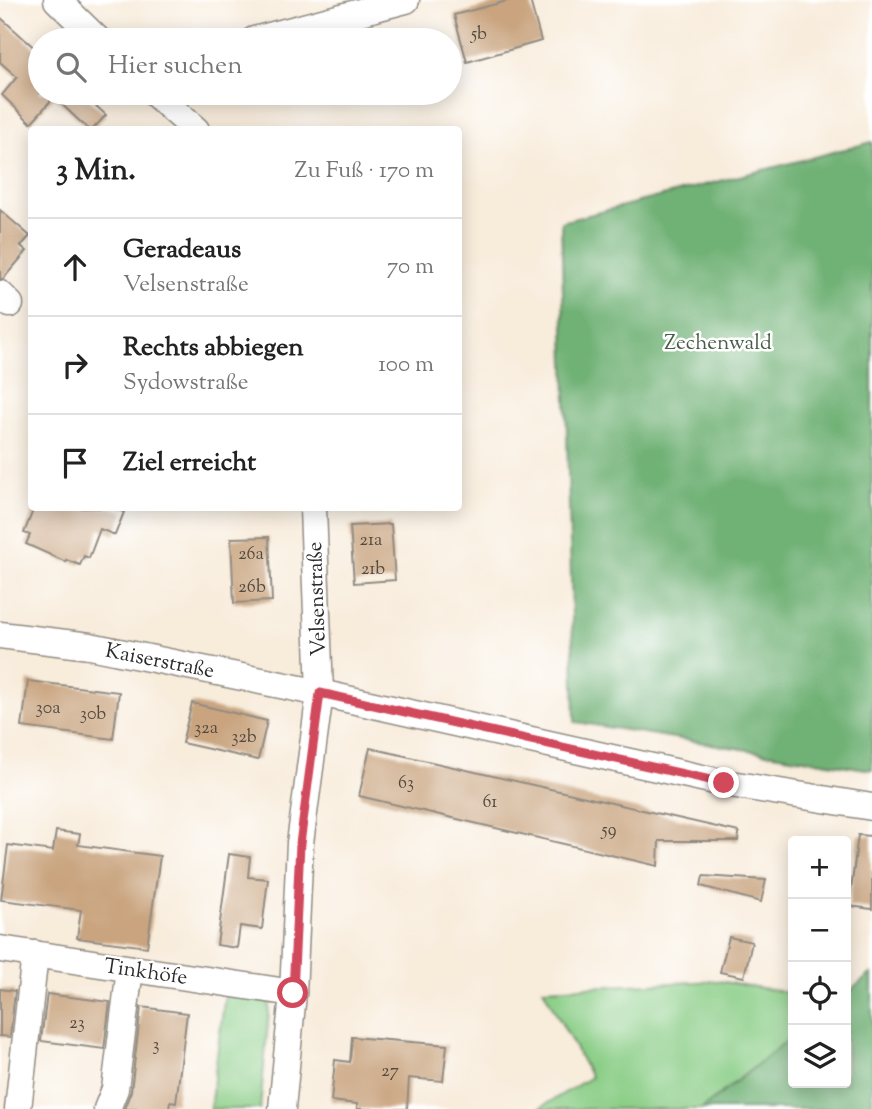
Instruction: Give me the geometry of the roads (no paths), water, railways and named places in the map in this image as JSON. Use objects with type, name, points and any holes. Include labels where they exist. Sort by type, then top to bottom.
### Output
[{"type":"street","points":[[57,0],[86,28]]},
{"type":"street","points":[[299,28],[405,0]]},
{"type":"street","points":[[168,105],[191,126]]},
{"type":"street","name":"Velsenstraße","points":[[282,1109],[293,993],[300,844],[320,693],[313,511]]},
{"type":"street","name":"Kaiserstraße","points":[[0,635],[90,646],[320,693],[724,783],[872,807]]},
{"type":"street","name":"Tinkhöfe","points":[[0,949],[293,993]]},
{"type":"street","points":[[18,1109],[36,954]]},
{"type":"street","points":[[107,1109],[115,1089],[130,969]]},
{"type":"park label","name":"Zechenwald","points":[[718,342]]}]
